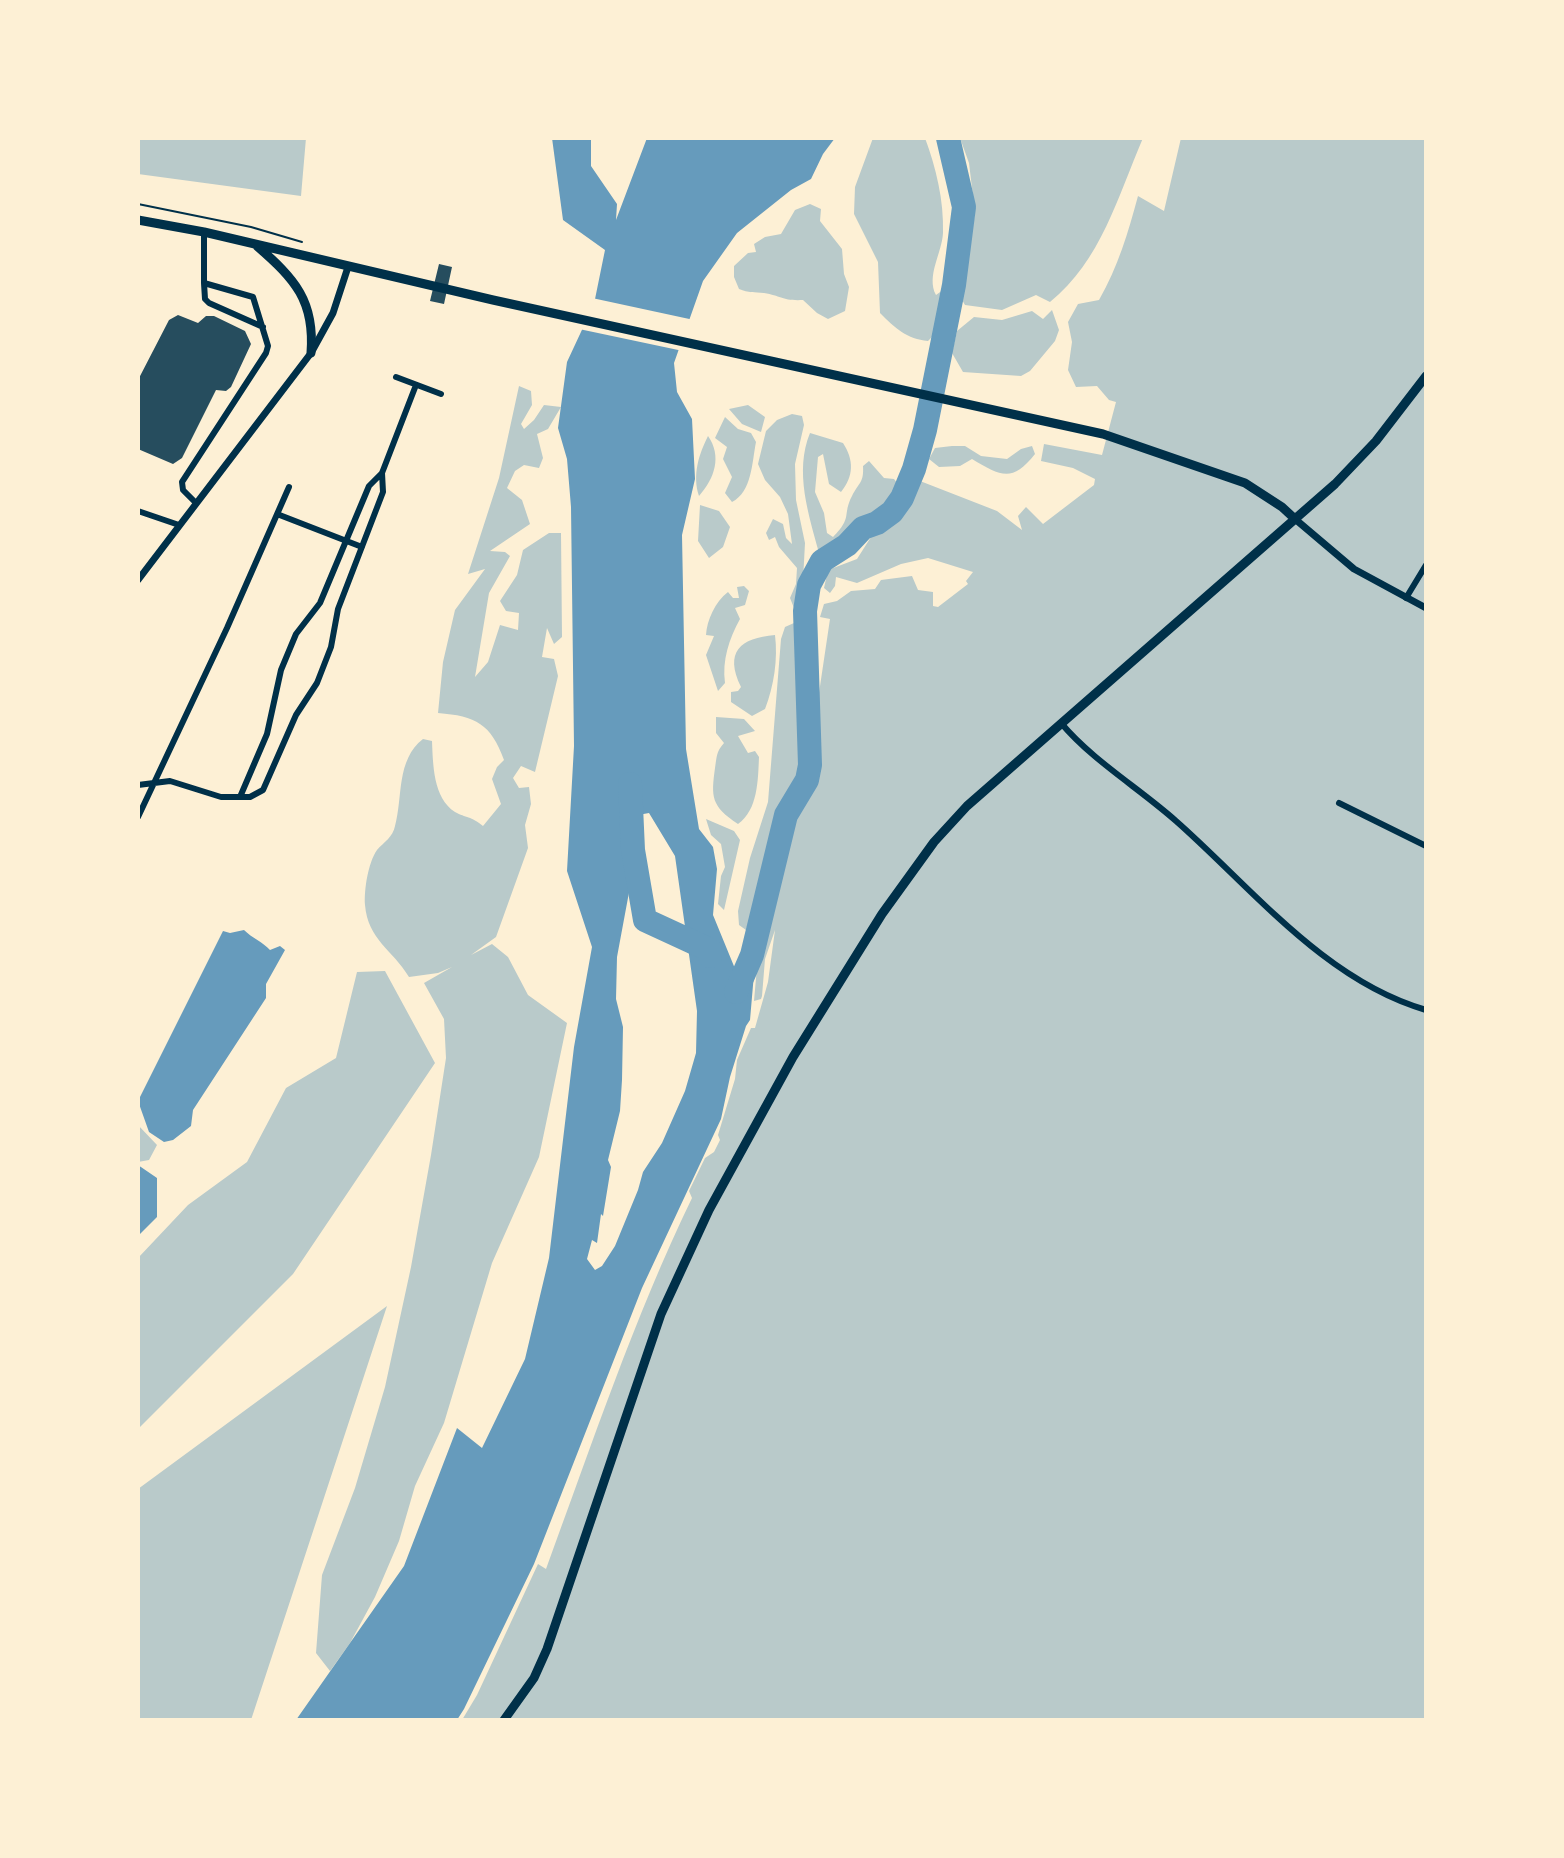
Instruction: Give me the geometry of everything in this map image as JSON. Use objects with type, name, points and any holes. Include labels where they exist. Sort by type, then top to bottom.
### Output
[{"type":"main road","points":[[138,220],[255,243],[493,300],[1103,434],[1245,483],[1273,500],[1295,519]]},
{"type":"main road","points":[[255,243],[284,268],[302,295],[311,324],[311,353]]},
{"type":"main road","points":[[504,1720],[534,1678],[552,1636],[661,1314],[709,1210],[763,1108],[882,914],[934,842],[967,806],[1362,457],[1426,376]]},
{"type":"street","points":[[204,232],[205,299],[263,327]]},
{"type":"street","points":[[138,580],[311,353],[333,313],[348,267]]},
{"type":"street","points":[[196,503],[181,484],[266,353],[268,342],[251,295],[204,283]]},
{"type":"street","points":[[396,377],[441,394]]},
{"type":"street","points":[[240,797],[267,734],[281,670],[296,634],[320,603],[369,486],[382,473],[416,385]]},
{"type":"street","points":[[138,785],[170,781],[221,797],[250,797],[263,790],[296,715],[317,683],[331,647],[338,609],[383,492],[382,473]]},
{"type":"street","points":[[138,817],[289,487]]},
{"type":"street","points":[[138,511],[179,525]]},
{"type":"street","points":[[277,514],[362,547]]},
{"type":"street","points":[[1295,519],[1354,569],[1426,606]]},
{"type":"street","points":[[1406,598],[1426,565]]},
{"type":"street","points":[[1061,723],[1099,759],[1177,822],[1301,937],[1365,984],[1426,1010]]},
{"type":"street","points":[[1339,803],[1426,846]]},
{"type":"path","points":[[138,204],[251,227],[302,242]]},
{"type":"shaded area","points":[[138,138],[306,138],[301,196],[138,174]]},
{"type":"shaded area","points":[[873,138],[925,138],[936,173],[943,233],[933,288],[936,295],[947,287],[948,301],[941,323],[928,341],[902,332],[880,313],[878,262],[854,214],[855,187]]},
{"type":"shaded area","points":[[960,138],[1143,138],[1095,247],[1068,286],[1050,302],[1036,295],[1002,310],[965,305],[961,298],[975,213],[969,163]]},
{"type":"shaded area","points":[[1181,138],[1426,138],[1426,1720],[462,1720],[477,1695],[538,1564],[546,1569],[632,1335],[692,1198],[689,1191],[705,1158],[714,1152],[720,1140],[718,1135],[735,1079],[737,1060],[751,1028],[755,1028],[768,982],[775,930],[765,959],[762,996],[754,1001],[759,944],[793,819],[814,774],[816,713],[830,619],[820,617],[824,604],[837,601],[851,591],[875,589],[881,580],[912,576],[918,590],[933,592],[933,606],[938,607],[968,584],[966,581],[973,572],[928,558],[901,564],[857,583],[836,577],[830,593],[824,588],[828,570],[857,559],[871,537],[904,508],[920,481],[997,511],[1022,530],[1018,516],[1026,507],[1043,524],[1094,485],[1095,479],[1073,468],[1041,461],[1044,444],[1102,455],[1116,402],[1109,400],[1097,386],[1076,387],[1068,370],[1072,342],[1068,322],[1078,304],[1099,300],[1122,250],[1138,196],[1164,211]]},
{"type":"shaded area","points":[[810,204],[821,209],[820,221],[842,249],[844,274],[849,287],[845,311],[828,319],[803,300],[739,289],[734,277],[734,266],[748,253],[756,252],[754,244],[765,237],[781,234],[795,210]]},
{"type":"shaded area","points":[[1052,310],[1059,330],[1055,341],[1030,371],[1021,376],[963,372],[952,353],[957,331],[974,317],[1002,320],[1032,311],[1043,319]]},
{"type":"shaded area","points":[[519,386],[531,391],[532,405],[521,424],[524,429],[544,405],[561,407],[548,429],[537,434],[543,458],[539,468],[524,465],[515,471],[507,488],[522,500],[530,524],[490,551],[505,552],[510,556],[489,593],[475,677],[488,662],[500,625],[518,630],[519,613],[506,611],[500,601],[517,575],[523,550],[549,533],[561,533],[562,637],[554,644],[547,628],[542,657],[554,659],[558,676],[535,772],[521,766],[513,778],[519,788],[529,787],[531,804],[525,825],[528,848],[496,937],[471,955],[492,944],[508,957],[528,995],[567,1023],[539,1157],[492,1263],[444,1423],[415,1486],[399,1541],[375,1597],[350,1643],[330,1671],[316,1653],[322,1575],[355,1488],[385,1387],[411,1267],[446,1058],[444,1019],[424,983],[452,967],[438,973],[409,977],[371,927],[365,905],[366,884],[374,855],[394,830],[408,757],[423,739],[432,741],[438,789],[455,812],[483,826],[501,804],[492,779],[504,760],[494,738],[472,720],[438,713],[443,662],[455,610],[485,569],[468,574],[499,478]]},
{"type":"shaded area","points":[[748,405],[765,417],[761,432],[742,424],[729,409]]},
{"type":"shaded area","points":[[792,414],[802,416],[804,425],[795,464],[796,500],[805,543],[802,599],[794,608],[790,598],[796,584],[797,568],[779,547],[775,537],[769,540],[766,533],[773,519],[783,524],[786,538],[792,544],[788,514],[758,464],[766,431],[777,420]]},
{"type":"shaded area","points":[[725,417],[738,429],[751,433],[756,442],[747,484],[732,502],[725,493],[732,477],[723,459],[727,447],[715,438]]},
{"type":"shaded area","points":[[810,433],[843,443],[851,462],[848,480],[841,492],[829,484],[823,454],[818,457],[815,492],[824,513],[827,533],[833,537],[843,525],[849,502],[862,479],[863,466],[869,461],[884,478],[894,479],[898,484],[884,505],[864,524],[819,553],[803,478],[805,448]]},
{"type":"shaded area","points":[[708,436],[715,451],[715,467],[699,496],[696,480],[698,465]]},
{"type":"shaded area","points":[[965,446],[981,456],[1007,459],[1021,449],[1032,446],[1035,454],[1020,469],[1006,474],[972,459],[960,466],[939,467],[929,459],[935,448]]},
{"type":"shaded area","points":[[700,505],[719,511],[730,527],[723,547],[709,558],[698,541]]},
{"type":"shaded area","points":[[744,586],[749,591],[745,605],[735,608],[740,619],[727,650],[725,683],[718,691],[706,655],[714,636],[706,635],[708,623],[723,596],[728,592],[733,598],[739,598],[737,587]]},
{"type":"shaded area","points":[[794,623],[797,708],[805,740],[805,764],[797,787],[783,800],[772,830],[764,875],[746,930],[739,925],[738,911],[750,858],[768,802],[781,639],[785,627]]},
{"type":"shaded area","points":[[775,635],[776,663],[771,691],[765,709],[752,716],[731,702],[731,692],[741,687],[734,665],[735,656],[738,649],[753,639]]},
{"type":"shaded area","points":[[716,717],[744,719],[755,731],[738,736],[748,753],[755,751],[759,757],[753,803],[738,824],[722,812],[713,794],[717,757],[724,743],[716,733]]},
{"type":"shaded area","points":[[706,819],[734,831],[740,840],[724,910],[718,904],[725,867],[721,844],[711,835]]},
{"type":"shaded area","points":[[385,971],[435,1063],[293,1274],[138,1429],[138,1258],[188,1205],[247,1162],[286,1088],[336,1058],[357,972]]},
{"type":"shaded area","points":[[138,1125],[157,1145],[149,1160],[138,1162]]},
{"type":"shaded area","points":[[387,1306],[251,1720],[138,1720],[138,1489]]},
{"type":"water","points":[[552,138],[591,138],[591,166],[617,204],[616,220],[647,138],[835,138],[811,179],[791,190],[737,233],[703,281],[674,363],[677,392],[692,419],[695,479],[682,535],[686,749],[699,829],[713,847],[717,869],[713,915],[738,976],[744,965],[755,962],[750,1020],[730,1077],[721,1119],[642,1288],[534,1564],[457,1720],[296,1720],[404,1566],[457,1428],[482,1448],[525,1359],[549,1258],[574,1047],[592,947],[567,871],[574,746],[571,507],[567,459],[558,428],[567,362],[594,304],[605,250],[563,220]],"holes":[[[649,813],[675,856],[697,1011],[696,1053],[685,1091],[662,1143],[643,1172],[615,1246],[602,1266],[595,1270],[587,1259],[592,1240],[597,1243],[611,1167],[608,1160],[620,1111],[623,1027],[616,999],[617,957],[630,887],[627,817]]]},
{"type":"water","points":[[244,930],[270,950],[280,946],[285,950],[266,984],[266,998],[193,1110],[191,1126],[173,1140],[164,1142],[149,1132],[138,1101],[223,931]]},
{"type":"water","points":[[138,1165],[157,1178],[157,1217],[138,1236]]},
{"type":"pier","points":[[592,298],[694,320],[683,351],[579,329]]},
{"type":"building","points":[[439,264],[452,267],[444,304],[430,301]]},
{"type":"building","points":[[178,315],[198,323],[206,316],[214,316],[245,331],[251,344],[231,387],[226,391],[216,390],[182,458],[173,464],[138,449],[138,380],[169,320]]},
{"type":"waterway","points":[[736,992],[752,955],[786,815],[807,780],[810,765],[805,611],[809,585],[822,561],[847,545],[863,528],[892,512],[902,498],[914,469],[925,430],[954,285],[964,207],[948,138]]},
{"type":"waterway","points":[[630,784],[633,850],[645,920],[710,950],[710,956]]}]
